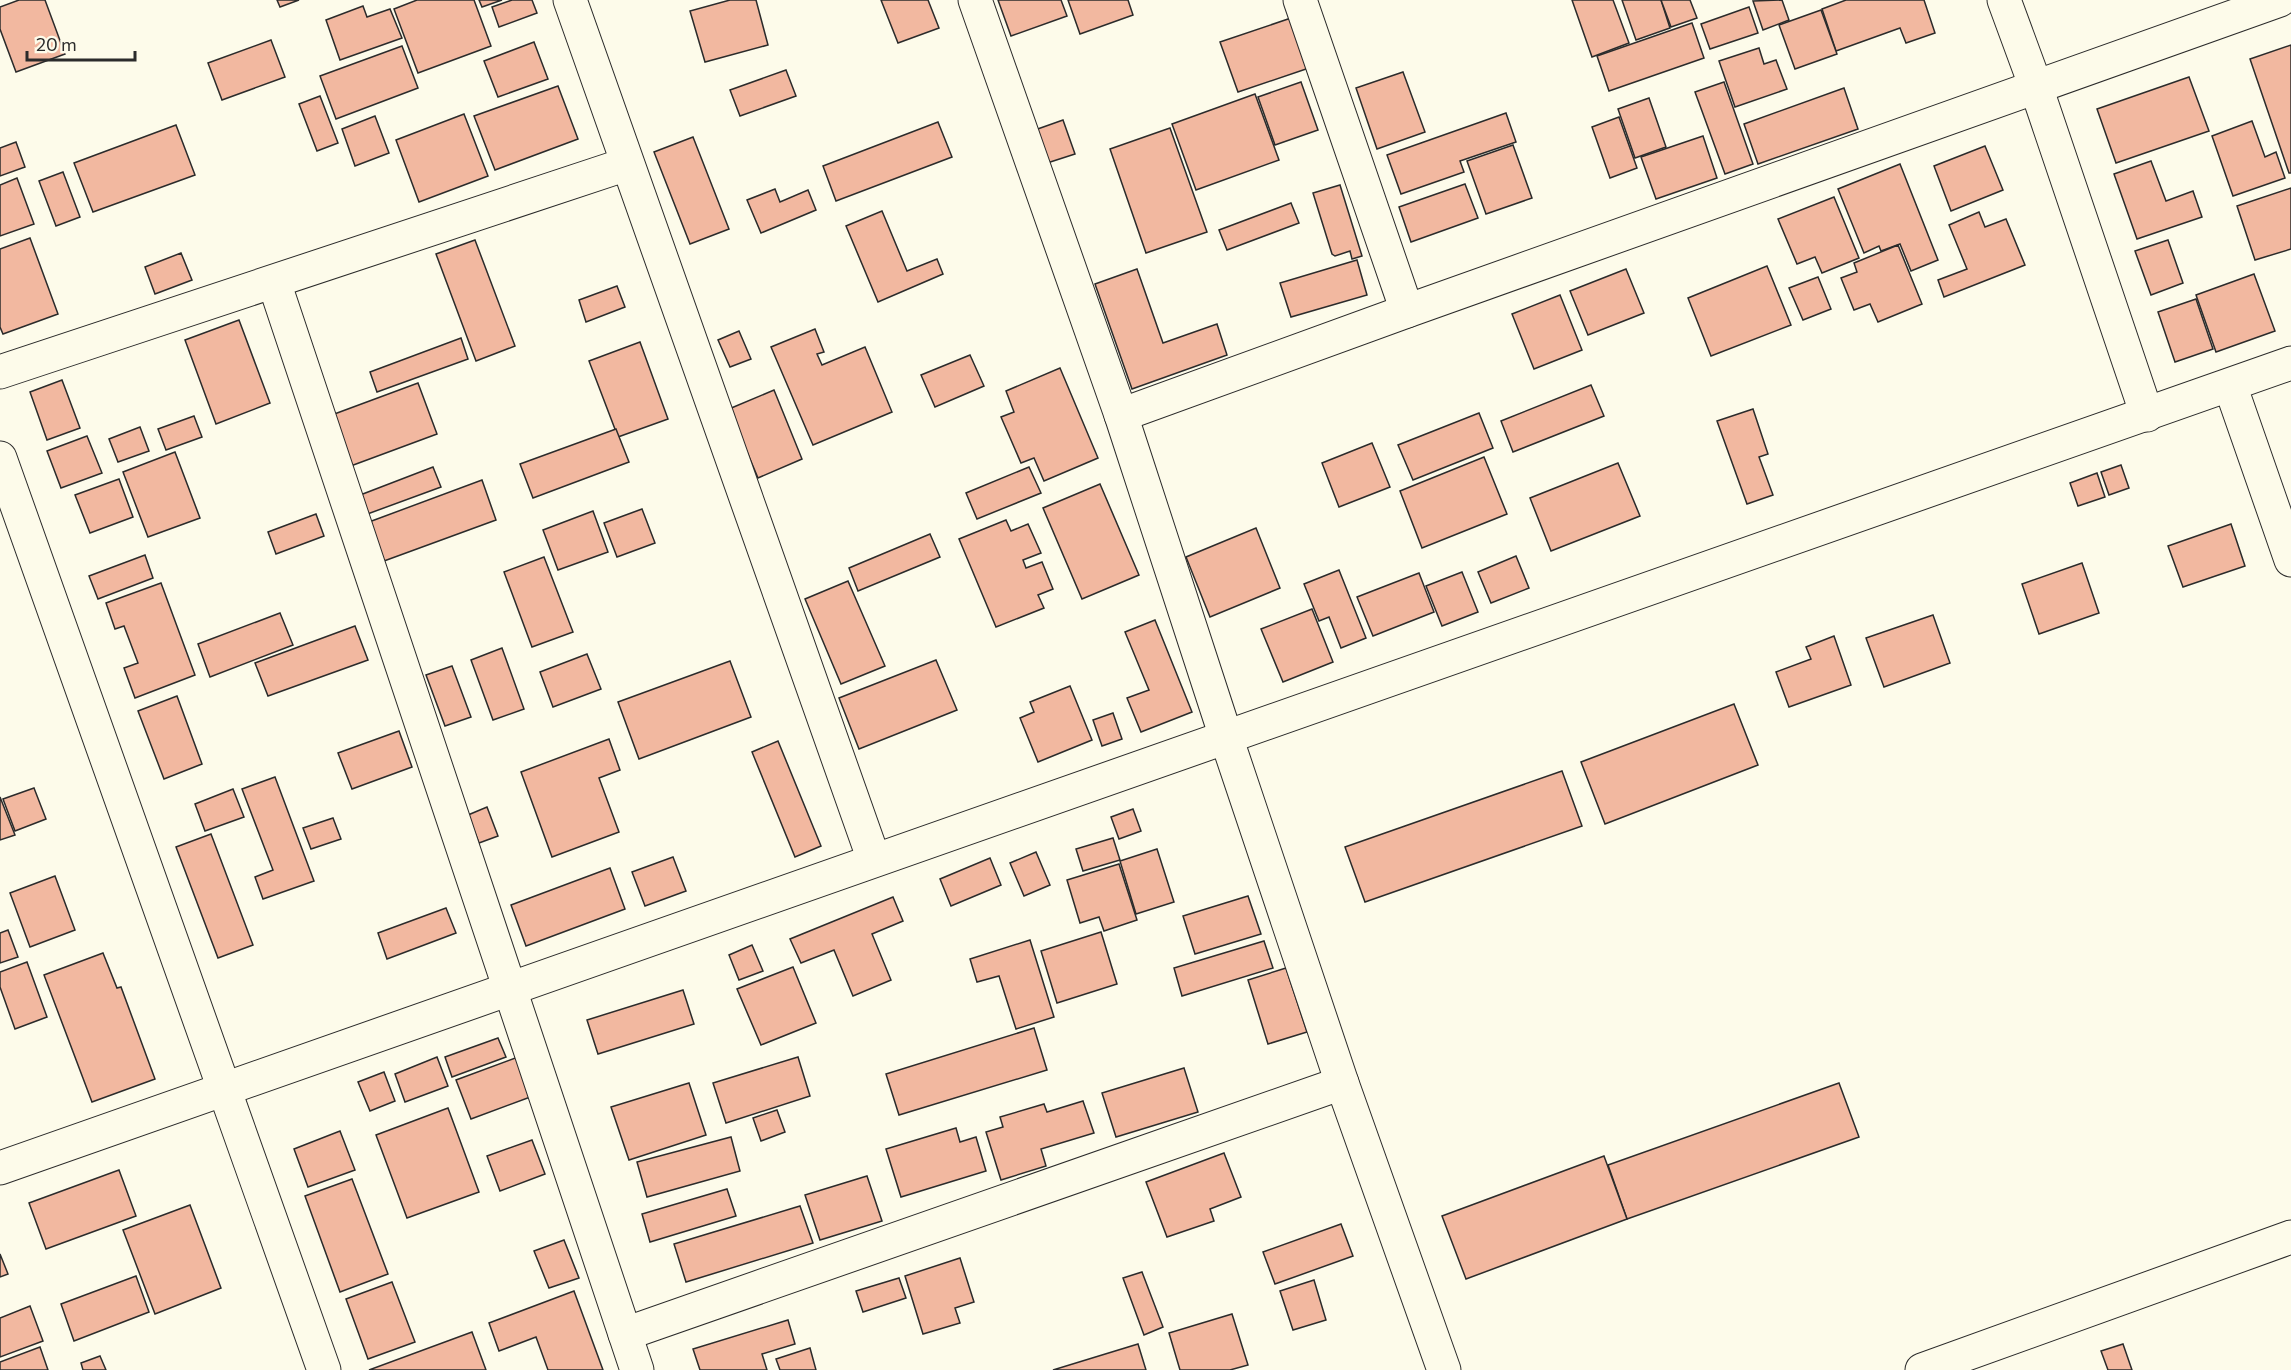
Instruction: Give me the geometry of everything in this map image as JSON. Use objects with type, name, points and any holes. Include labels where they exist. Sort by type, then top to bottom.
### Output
[{"type":"street","points":[[570,0],[874,860]]},
{"type":"street","points":[[975,0],[1122,415],[1226,737],[1342,1083],[1444,1370]]},
{"type":"street","points":[[1299,0],[1407,311]]},
{"type":"street","points":[[2004,0],[2036,87],[2147,415]]},
{"type":"street","points":[[1122,415],[2280,0]]},
{"type":"street","points":[[0,372],[627,164]]},
{"type":"street","points":[[274,282],[638,1370]]},
{"type":"street","points":[[0,1168],[2291,363]]},
{"type":"street","points":[[2230,385],[2291,560]]},
{"type":"street","points":[[0,458],[324,1370]]},
{"type":"street","points":[[625,1334],[1342,1083]]},
{"type":"street","points":[[1922,1370],[2291,1237]]},
{"type":"building","points":[[19,0],[45,0],[65,54],[16,72],[0,29],[0,7]]},
{"type":"building","points":[[277,0],[299,0],[280,7]]},
{"type":"building","points":[[417,0],[474,0],[491,46],[418,73],[394,9]]},
{"type":"building","points":[[479,0],[502,0],[482,7]]},
{"type":"building","points":[[512,0],[532,0],[537,13],[499,27],[492,7]]},
{"type":"building","points":[[730,0],[756,0],[768,45],[705,62],[690,11]]},
{"type":"building","points":[[881,0],[928,0],[939,28],[898,43]]},
{"type":"building","points":[[998,0],[1061,0],[1067,16],[1011,36]]},
{"type":"building","points":[[1068,0],[1128,0],[1133,15],[1080,34]]},
{"type":"building","points":[[1572,0],[1613,0],[1629,43],[1592,57]]},
{"type":"building","points":[[1622,0],[1661,0],[1670,28],[1636,40]]},
{"type":"building","points":[[1661,0],[1690,0],[1697,18],[1671,27]]},
{"type":"building","points":[[1782,0],[1789,20],[1763,30],[1753,1]]},
{"type":"building","points":[[1846,0],[1924,0],[1935,33],[1906,43],[1900,28],[1836,51],[1822,9]]},
{"type":"building","points":[[363,6],[367,17],[390,9],[402,38],[340,60],[326,20]]},
{"type":"building","points":[[1749,7],[1758,33],[1710,49],[1701,24]]},
{"type":"building","points":[[1821,10],[1837,54],[1795,69],[1779,25]]},
{"type":"building","points":[[1291,18],[1309,68],[1238,92],[1220,42]]},
{"type":"building","points":[[1692,23],[1704,58],[1609,91],[1597,56]]},
{"type":"building","points":[[271,40],[285,77],[222,100],[208,63]]},
{"type":"building","points":[[534,42],[548,79],[498,97],[484,61]]},
{"type":"building","points":[[2291,45],[2291,173],[2289,173],[2250,59]]},
{"type":"building","points":[[402,46],[418,88],[336,119],[320,76]]},
{"type":"building","points":[[1759,48],[1764,64],[1776,60],[1787,89],[1735,107],[1719,61]]},
{"type":"building","points":[[786,70],[796,96],[740,116],[730,90]]},
{"type":"building","points":[[1403,72],[1425,132],[1377,149],[1356,88]]},
{"type":"building","points":[[2189,77],[2209,131],[2116,163],[2097,109]]},
{"type":"building","points":[[1301,82],[1318,130],[1275,145],[1258,97]]},
{"type":"building","points":[[1724,82],[1753,164],[1725,174],[1695,92]]},
{"type":"building","points":[[558,86],[578,139],[495,170],[474,116]]},
{"type":"building","points":[[1844,88],[1858,129],[1758,164],[1744,124]]},
{"type":"building","points":[[1255,94],[1279,160],[1196,190],[1172,124]]},
{"type":"building","points":[[320,96],[338,143],[317,151],[299,104]]},
{"type":"building","points":[[1649,98],[1666,147],[1635,158],[1618,109]]},
{"type":"building","points":[[1506,113],[1516,142],[1460,161],[1464,172],[1401,194],[1387,155]]},
{"type":"building","points":[[464,114],[488,176],[419,202],[396,140]]},
{"type":"building","points":[[375,116],[389,153],[355,166],[342,129]]},
{"type":"building","points":[[1619,117],[1637,168],[1610,178],[1592,127]]},
{"type":"building","points":[[1063,120],[1075,154],[1044,164],[1032,131]]},
{"type":"building","points":[[2252,121],[2265,157],[2276,152],[2285,178],[2233,196],[2212,136]]},
{"type":"building","points":[[938,122],[952,157],[836,201],[823,166]]},
{"type":"building","points":[[176,125],[195,175],[93,212],[74,163]]},
{"type":"building","points":[[1170,128],[1207,232],[1146,253],[1110,149]]},
{"type":"building","points":[[1703,136],[1717,178],[1656,199],[1641,157]]},
{"type":"building","points":[[693,137],[729,229],[690,244],[654,152]]},
{"type":"building","points":[[16,142],[25,167],[0,176],[0,148]]},
{"type":"building","points":[[1513,145],[1532,198],[1486,214],[1467,161]]},
{"type":"building","points":[[1985,146],[2003,190],[1951,211],[1934,166]]},
{"type":"building","points":[[2151,161],[2166,201],[2193,191],[2202,217],[2137,239],[2114,174]]},
{"type":"building","points":[[1900,164],[1938,260],[1911,271],[1900,244],[1881,251],[1879,246],[1864,253],[1838,189]]},
{"type":"building","points":[[63,172],[80,217],[56,226],[39,181]]},
{"type":"building","points":[[17,178],[34,224],[0,236],[0,185]]},
{"type":"building","points":[[1465,184],[1478,218],[1411,242],[1399,207]]},
{"type":"building","points":[[1340,185],[1362,256],[1352,259],[1350,251],[1335,256],[1332,254],[1313,193]]},
{"type":"building","points":[[2291,188],[2291,249],[2255,260],[2237,206]]},
{"type":"building","points":[[775,189],[780,202],[808,190],[816,210],[761,233],[747,200]]},
{"type":"building","points":[[1834,197],[1859,258],[1822,273],[1815,257],[1797,264],[1778,219]]},
{"type":"building","points":[[1291,203],[1299,223],[1227,250],[1219,230]]},
{"type":"building","points":[[882,211],[907,271],[937,259],[943,274],[878,302],[846,226]]},
{"type":"building","points":[[1979,212],[1985,227],[2006,219],[2025,265],[1944,297],[1938,280],[1967,269],[1949,225]]},
{"type":"building","points":[[30,238],[58,314],[3,334],[0,327],[0,249]]},
{"type":"building","points":[[475,240],[515,346],[476,361],[436,254]]},
{"type":"building","points":[[2168,240],[2183,283],[2151,295],[2135,251]]},
{"type":"building","points":[[1898,245],[1922,304],[1878,322],[1870,304],[1854,310],[1841,278],[1857,272],[1854,263]]},
{"type":"building","points":[[181,253],[192,280],[155,294],[145,267]]},
{"type":"building","points":[[1357,260],[1367,295],[1291,317],[1280,283]]},
{"type":"building","points":[[1767,266],[1791,325],[1711,356],[1688,298]]},
{"type":"building","points":[[1137,269],[1163,343],[1217,324],[1227,355],[1132,389],[1095,284]]},
{"type":"building","points":[[1626,269],[1644,313],[1588,335],[1570,291]]},
{"type":"building","points":[[2254,274],[2275,331],[2216,352],[2196,295]]},
{"type":"building","points":[[1818,277],[1831,309],[1803,320],[1789,288]]},
{"type":"building","points":[[617,286],[625,307],[586,322],[579,300]]},
{"type":"building","points":[[1560,295],[1582,350],[1534,369],[1512,314]]},
{"type":"building","points":[[2196,299],[2213,349],[2175,362],[2158,312]]},
{"type":"building","points":[[239,320],[270,403],[216,424],[185,340]]},
{"type":"building","points":[[815,329],[824,352],[817,354],[822,365],[865,347],[892,412],[813,445],[771,347]]},
{"type":"building","points":[[739,331],[751,359],[730,367],[718,340]]},
{"type":"building","points":[[461,338],[468,359],[377,392],[370,372]]},
{"type":"building","points":[[640,342],[668,419],[618,437],[589,361]]},
{"type":"building","points":[[970,355],[984,386],[935,407],[921,375]]},
{"type":"building","points":[[1060,368],[1098,458],[1044,481],[1034,458],[1021,463],[1001,417],[1014,412],[1006,391]]},
{"type":"building","points":[[62,380],[80,428],[47,440],[30,392]]},
{"type":"building","points":[[418,383],[437,434],[348,467],[329,416]]},
{"type":"building","points":[[1591,385],[1604,416],[1513,452],[1501,421]]},
{"type":"building","points":[[774,390],[802,459],[758,478],[729,409]]},
{"type":"building","points":[[1753,409],[1768,454],[1759,457],[1773,495],[1747,504],[1717,421]]},
{"type":"building","points":[[1479,413],[1493,448],[1413,480],[1398,445]]},
{"type":"building","points":[[194,416],[202,437],[166,450],[158,429]]},
{"type":"building","points":[[140,427],[149,451],[118,462],[109,439]]},
{"type":"building","points":[[616,429],[629,462],[533,498],[520,464]]},
{"type":"building","points":[[87,436],[102,473],[61,488],[47,451]]},
{"type":"building","points":[[1372,443],[1390,487],[1339,507],[1322,463]]},
{"type":"building","points":[[175,452],[200,518],[148,537],[123,472]]},
{"type":"building","points":[[1484,457],[1507,514],[1422,548],[1400,491]]},
{"type":"building","points":[[1618,463],[1640,516],[1551,551],[1530,498]]},
{"type":"building","points":[[2121,465],[2129,488],[2109,495],[2101,472]]},
{"type":"building","points":[[433,467],[441,487],[362,516],[355,497]]},
{"type":"building","points":[[1029,467],[1041,493],[977,519],[966,493]]},
{"type":"building","points":[[2097,473],[2105,497],[2078,506],[2070,483]]},
{"type":"building","points":[[119,479],[133,517],[90,533],[75,495]]},
{"type":"building","points":[[482,480],[496,520],[384,561],[369,522]]},
{"type":"building","points":[[1100,484],[1139,575],[1082,599],[1043,508]]},
{"type":"building","points":[[642,509],[655,543],[617,557],[604,523]]},
{"type":"building","points":[[593,511],[608,552],[558,570],[543,530]]},
{"type":"building","points":[[316,514],[324,536],[276,554],[268,532]]},
{"type":"building","points":[[1006,520],[1011,531],[1028,524],[1041,553],[1023,560],[1026,568],[1042,562],[1053,589],[1038,595],[1044,608],[996,627],[959,539]]},
{"type":"building","points":[[2231,524],[2245,566],[2183,587],[2168,546]]},
{"type":"building","points":[[1256,528],[1280,588],[1210,617],[1186,557]]},
{"type":"building","points":[[930,534],[940,557],[858,591],[849,568]]},
{"type":"building","points":[[145,555],[153,578],[98,599],[89,576]]},
{"type":"building","points":[[1516,556],[1529,588],[1491,603],[1478,572]]},
{"type":"building","points":[[544,557],[573,632],[532,647],[504,572]]},
{"type":"building","points":[[2082,563],[2099,613],[2039,634],[2022,584]]},
{"type":"building","points":[[1339,570],[1366,638],[1341,648],[1329,617],[1319,621],[1304,584]]},
{"type":"building","points":[[1462,572],[1478,612],[1442,626],[1426,586]]},
{"type":"building","points":[[1419,573],[1434,612],[1373,636],[1357,597]]},
{"type":"building","points":[[848,581],[885,666],[841,684],[805,599]]},
{"type":"building","points":[[161,583],[195,675],[135,698],[124,668],[138,663],[124,626],[115,629],[106,603]]},
{"type":"building","points":[[1312,609],[1333,662],[1283,682],[1261,629]]},
{"type":"building","points":[[280,613],[293,645],[210,677],[198,644]]},
{"type":"building","points":[[1933,615],[1950,663],[1884,687],[1866,638]]},
{"type":"building","points":[[1155,620],[1192,712],[1141,732],[1127,698],[1149,690],[1125,632]]},
{"type":"building","points":[[355,626],[368,660],[268,696],[255,663]]},
{"type":"building","points":[[1834,636],[1851,685],[1789,707],[1776,672],[1811,659],[1806,647]]},
{"type":"building","points":[[502,648],[524,709],[493,720],[471,660]]},
{"type":"building","points":[[587,654],[601,689],[553,707],[540,672]]},
{"type":"building","points":[[936,660],[957,710],[859,749],[839,698]]},
{"type":"building","points":[[730,661],[751,717],[639,759],[618,702]]},
{"type":"building","points":[[452,666],[471,717],[445,726],[426,675]]},
{"type":"building","points":[[1070,686],[1092,740],[1038,762],[1020,718],[1034,712],[1030,702]]},
{"type":"building","points":[[177,696],[202,764],[164,779],[138,711]]},
{"type":"building","points":[[1734,704],[1758,765],[1605,824],[1581,762]]},
{"type":"building","points":[[1113,713],[1122,739],[1102,746],[1093,720]]},
{"type":"building","points":[[399,731],[412,767],[352,789],[338,753]]},
{"type":"building","points":[[609,739],[620,770],[599,778],[619,832],[552,857],[521,772]]},
{"type":"building","points":[[778,741],[821,846],[795,857],[752,752]]},
{"type":"building","points":[[1562,771],[1582,826],[1365,902],[1345,847]]},
{"type":"building","points":[[275,777],[314,881],[263,899],[255,877],[273,870],[242,789]]},
{"type":"building","points":[[34,788],[46,819],[15,831],[3,799]]},
{"type":"building","points":[[233,789],[244,817],[205,831],[195,804]]},
{"type":"building","points":[[0,797],[15,835],[0,840]]},
{"type":"building","points":[[487,807],[498,836],[479,843],[468,815]]},
{"type":"building","points":[[1133,809],[1141,831],[1119,839],[1111,817]]},
{"type":"building","points":[[333,818],[341,839],[311,849],[303,828]]},
{"type":"building","points":[[211,834],[253,945],[218,958],[176,847]]},
{"type":"building","points":[[1113,838],[1120,860],[1083,871],[1076,849]]},
{"type":"building","points":[[1157,849],[1174,902],[1136,914],[1120,861]]},
{"type":"building","points":[[1036,852],[1050,885],[1024,896],[1010,863]]},
{"type":"building","points":[[673,857],[686,891],[645,906],[632,872]]},
{"type":"building","points":[[990,858],[1001,885],[951,906],[940,879]]},
{"type":"building","points":[[1119,864],[1137,920],[1104,931],[1099,917],[1080,923],[1067,880]]},
{"type":"building","points":[[610,868],[625,909],[526,946],[511,905]]},
{"type":"building","points":[[55,876],[75,930],[30,947],[10,893]]},
{"type":"building","points":[[1248,896],[1261,934],[1195,954],[1183,916]]},
{"type":"building","points":[[893,897],[903,921],[872,934],[891,980],[853,996],[834,950],[801,963],[790,939]]},
{"type":"building","points":[[446,908],[456,933],[387,959],[378,933]]},
{"type":"building","points":[[8,930],[18,957],[0,963],[0,933]]},
{"type":"building","points":[[1101,932],[1117,984],[1057,1003],[1041,951]]},
{"type":"building","points":[[1030,940],[1054,1017],[1016,1029],[999,976],[977,982],[970,959]]},
{"type":"building","points":[[1264,941],[1273,968],[1182,996],[1174,968]]},
{"type":"building","points":[[752,945],[763,971],[739,980],[729,955]]},
{"type":"building","points":[[103,953],[117,988],[121,987],[155,1079],[92,1102],[44,975]]},
{"type":"building","points":[[27,962],[47,1017],[15,1029],[0,987],[0,972]]},
{"type":"building","points":[[793,967],[816,1023],[761,1045],[737,989]]},
{"type":"building","points":[[1286,968],[1307,1032],[1268,1044],[1248,980]]},
{"type":"building","points":[[683,990],[694,1024],[598,1054],[587,1020]]},
{"type":"building","points":[[1034,1028],[1047,1070],[899,1115],[886,1074]]},
{"type":"building","points":[[498,1038],[506,1057],[452,1077],[445,1057]]},
{"type":"building","points":[[437,1057],[448,1086],[405,1102],[395,1074]]},
{"type":"building","points":[[518,1057],[533,1096],[471,1119],[456,1080]]},
{"type":"building","points":[[798,1057],[810,1096],[726,1123],[713,1083]]},
{"type":"building","points":[[1184,1068],[1198,1112],[1116,1137],[1102,1093]]},
{"type":"building","points":[[384,1072],[395,1101],[370,1111],[358,1082]]},
{"type":"building","points":[[689,1083],[706,1135],[629,1160],[611,1107]]},
{"type":"building","points":[[1839,1083],[1859,1137],[1627,1219],[1608,1165]]},
{"type":"building","points":[[1083,1101],[1094,1133],[1041,1149],[1046,1166],[1001,1180],[986,1132],[1003,1127],[1000,1117],[1044,1104],[1047,1112]]},
{"type":"building","points":[[448,1108],[479,1192],[407,1218],[376,1135]]},
{"type":"building","points":[[777,1110],[785,1132],[761,1141],[753,1118]]},
{"type":"building","points":[[956,1128],[960,1142],[976,1137],[986,1171],[901,1197],[886,1149]]},
{"type":"building","points":[[340,1131],[355,1170],[308,1187],[294,1149]]},
{"type":"building","points":[[731,1137],[740,1171],[647,1197],[637,1162]]},
{"type":"building","points":[[532,1140],[545,1174],[500,1191],[487,1156]]},
{"type":"building","points":[[1224,1153],[1241,1197],[1210,1209],[1214,1221],[1167,1237],[1146,1182]]},
{"type":"building","points":[[1604,1156],[1627,1219],[1466,1279],[1442,1216]]},
{"type":"building","points":[[119,1170],[136,1216],[46,1249],[29,1203]]},
{"type":"building","points":[[867,1176],[882,1221],[820,1240],[805,1195]]},
{"type":"building","points":[[352,1179],[388,1274],[340,1292],[305,1196]]},
{"type":"building","points":[[727,1189],[736,1216],[650,1242],[642,1214]]},
{"type":"building","points":[[190,1205],[221,1288],[155,1314],[123,1230]]},
{"type":"building","points":[[800,1206],[813,1243],[686,1282],[674,1244]]},
{"type":"building","points":[[1341,1224],[1353,1256],[1275,1284],[1263,1252]]},
{"type":"building","points":[[564,1240],[579,1278],[549,1288],[534,1251]]},
{"type":"building","points":[[0,1254],[8,1274],[0,1277]]},
{"type":"building","points":[[960,1258],[974,1302],[955,1308],[960,1323],[923,1334],[905,1276]]},
{"type":"building","points":[[1142,1272],[1163,1327],[1144,1335],[1123,1278]]},
{"type":"building","points":[[136,1276],[149,1312],[74,1341],[61,1304]]},
{"type":"building","points":[[899,1278],[906,1298],[863,1312],[856,1291]]},
{"type":"building","points":[[1314,1280],[1326,1320],[1293,1330],[1280,1291]]},
{"type":"building","points":[[392,1282],[415,1342],[368,1359],[346,1299]]},
{"type":"building","points":[[574,1291],[603,1370],[548,1370],[536,1337],[499,1351],[489,1323]]},
{"type":"building","points":[[30,1306],[43,1341],[0,1357],[0,1318]]},
{"type":"building","points":[[1232,1314],[1248,1365],[1230,1370],[1180,1370],[1169,1333]]},
{"type":"building","points":[[788,1320],[795,1344],[762,1354],[767,1370],[700,1370],[693,1349]]},
{"type":"building","points":[[472,1332],[486,1370],[369,1370]]},
{"type":"building","points":[[1138,1344],[1146,1370],[1053,1370]]},
{"type":"building","points":[[2123,1344],[2132,1370],[2108,1370],[2101,1351]]},
{"type":"building","points":[[40,1347],[48,1370],[0,1370],[0,1362]]},
{"type":"building","points":[[810,1348],[816,1370],[780,1370],[776,1359]]},
{"type":"building","points":[[100,1356],[106,1370],[83,1370],[81,1363]]}]
